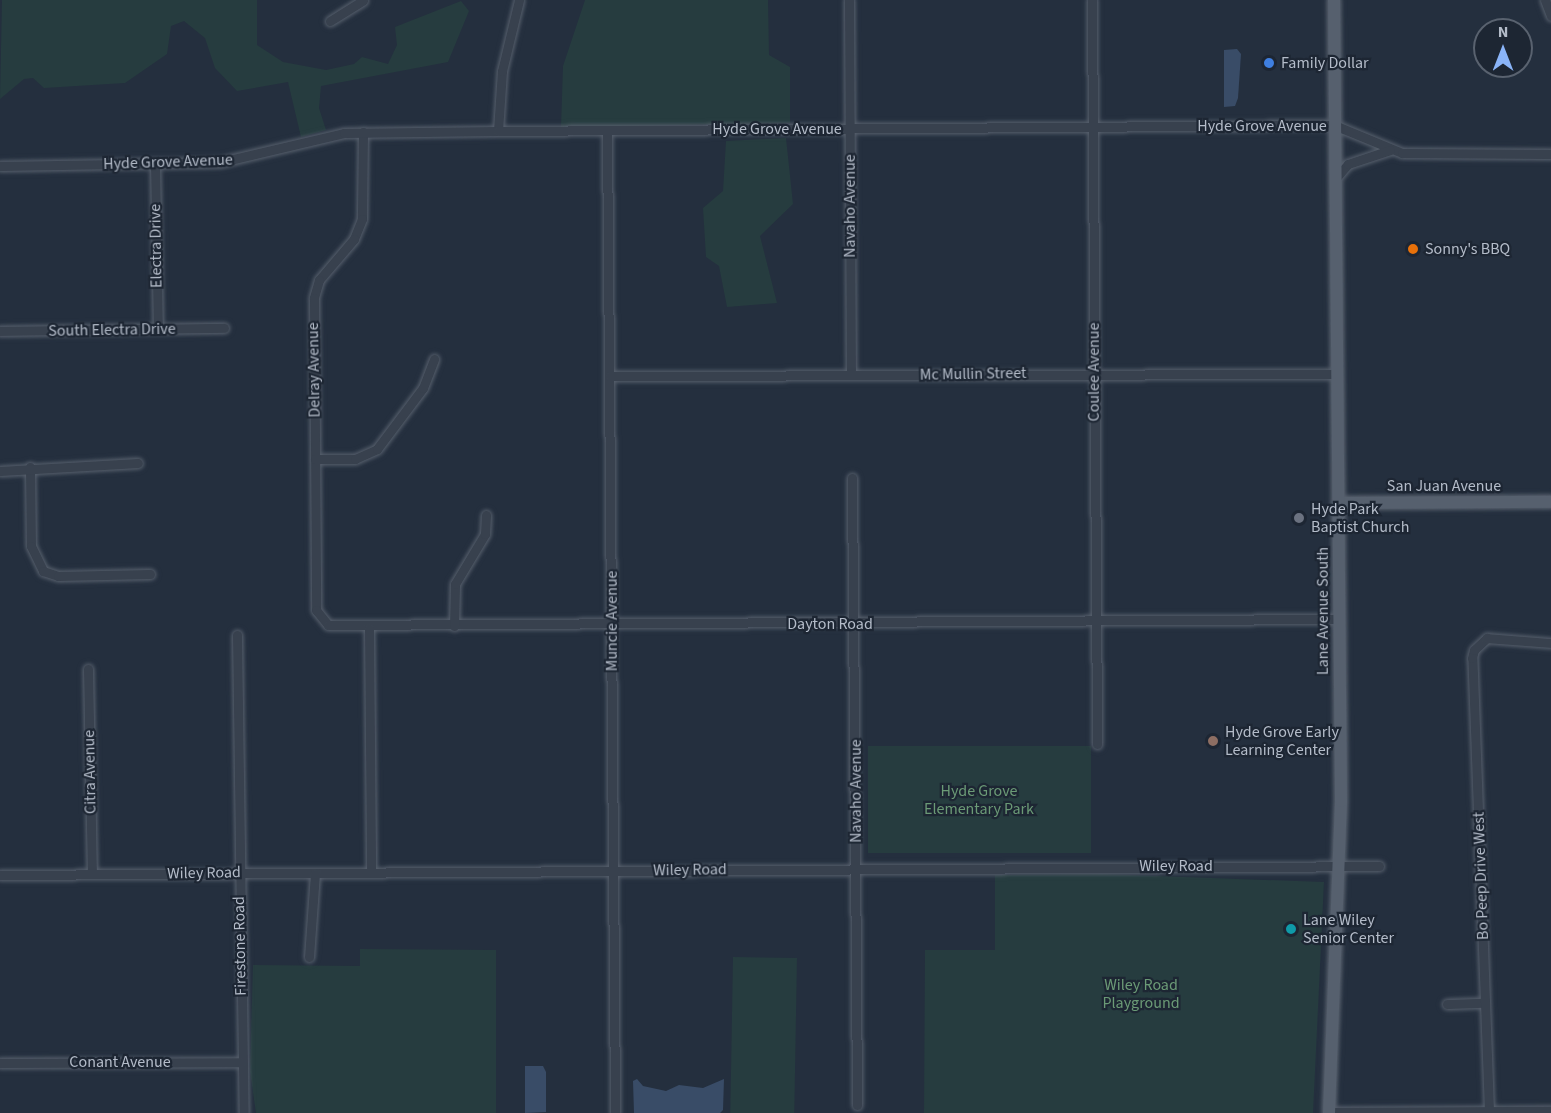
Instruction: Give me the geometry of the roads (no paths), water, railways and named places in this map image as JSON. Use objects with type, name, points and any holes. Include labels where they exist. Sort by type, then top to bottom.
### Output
[{"type":"main road","name":"Lane Avenue South","points":[[1329,1112],[1340,865],[1334,0]]},
{"type":"main road","name":"San Juan Avenue","points":[[1338,503],[1551,502]]},
{"type":"street","points":[[330,21],[363,0]]},
{"type":"street","points":[[498,131],[502,71],[519,0]]},
{"type":"street","name":"Navaho Avenue","points":[[849,0],[851,375]]},
{"type":"street","name":"Coulee Avenue","points":[[1092,0],[1097,744]]},
{"type":"street","points":[[1545,0],[1551,16]]},
{"type":"street","name":"Hyde Grove Avenue","points":[[0,166],[155,164],[246,158],[325,135],[363,132],[849,128],[1334,125],[1390,150],[1429,154],[1551,154]]},
{"type":"street","name":"Muncie Avenue","points":[[607,130],[615,1113]]},
{"type":"street","name":"Delray Avenue","points":[[322,621],[316,610],[314,298],[319,280],[354,239],[362,219],[363,132]]},
{"type":"street","points":[[1335,179],[1348,164],[1390,150]]},
{"type":"street","name":"Electra Drive","points":[[155,164],[158,329]]},
{"type":"street","name":"South Electra Drive","points":[[0,332],[224,328]]},
{"type":"street","points":[[315,459],[355,459],[377,449],[423,388],[434,359]]},
{"type":"street","name":"Mc Mullin Street","points":[[610,376],[1337,374]]},
{"type":"street","points":[[0,471],[30,467],[138,463]]},
{"type":"street","points":[[30,467],[31,546],[43,571],[58,576],[150,574]]},
{"type":"street","name":"Navaho Avenue","points":[[852,478],[857,1105]]},
{"type":"street","points":[[454,626],[455,584],[485,534],[486,515]]},
{"type":"street","name":"Dayton Road","points":[[322,621],[334,627],[369,628],[1339,619]]},
{"type":"street","points":[[369,628],[371,872]]},
{"type":"street","name":"Firestone Road","points":[[237,635],[241,1062],[244,1113]]},
{"type":"street","name":"Bo Peep Drive West","points":[[1489,1111],[1472,658],[1479,643],[1497,637],[1551,643]]},
{"type":"street","name":"Citra Avenue","points":[[88,669],[92,874]]},
{"type":"street","name":"Wiley Road","points":[[0,875],[1379,866]]},
{"type":"street","points":[[309,957],[315,873]]},
{"type":"street","points":[[1447,1004],[1485,1003]]},
{"type":"street","name":"Conant Avenue","points":[[0,1063],[241,1062]]},
{"type":"street","points":[[1329,1112],[1551,1111]]},
{"type":"water","points":[[1237,49],[1241,54],[1238,98],[1235,106],[1224,107],[1224,50]]},
{"type":"water","points":[[525,1066],[543,1066],[546,1072],[546,1112],[525,1113]]},
{"type":"water","points":[[637,1079],[643,1086],[666,1091],[679,1085],[703,1088],[724,1079],[723,1110],[720,1113],[634,1113],[633,1081]]},
{"type":"place","name":"Family Dollar","points":[[1269,63]]},
{"type":"place","name":"Sonny's BBQ","points":[[1413,249]]},
{"type":"place","name":"Hyde Park Baptist Church","points":[[1299,518]]},
{"type":"place","name":"Hyde Grove Early Learning Center","points":[[1213,741]]},
{"type":"place","name":"Lane Wiley Senior Center","points":[[1291,929]]},
{"type":"park label","name":"Hyde Grove Elementary Park","points":[[979,800]]},
{"type":"park label","name":"Wiley Road Playground","points":[[1141,994]]}]
